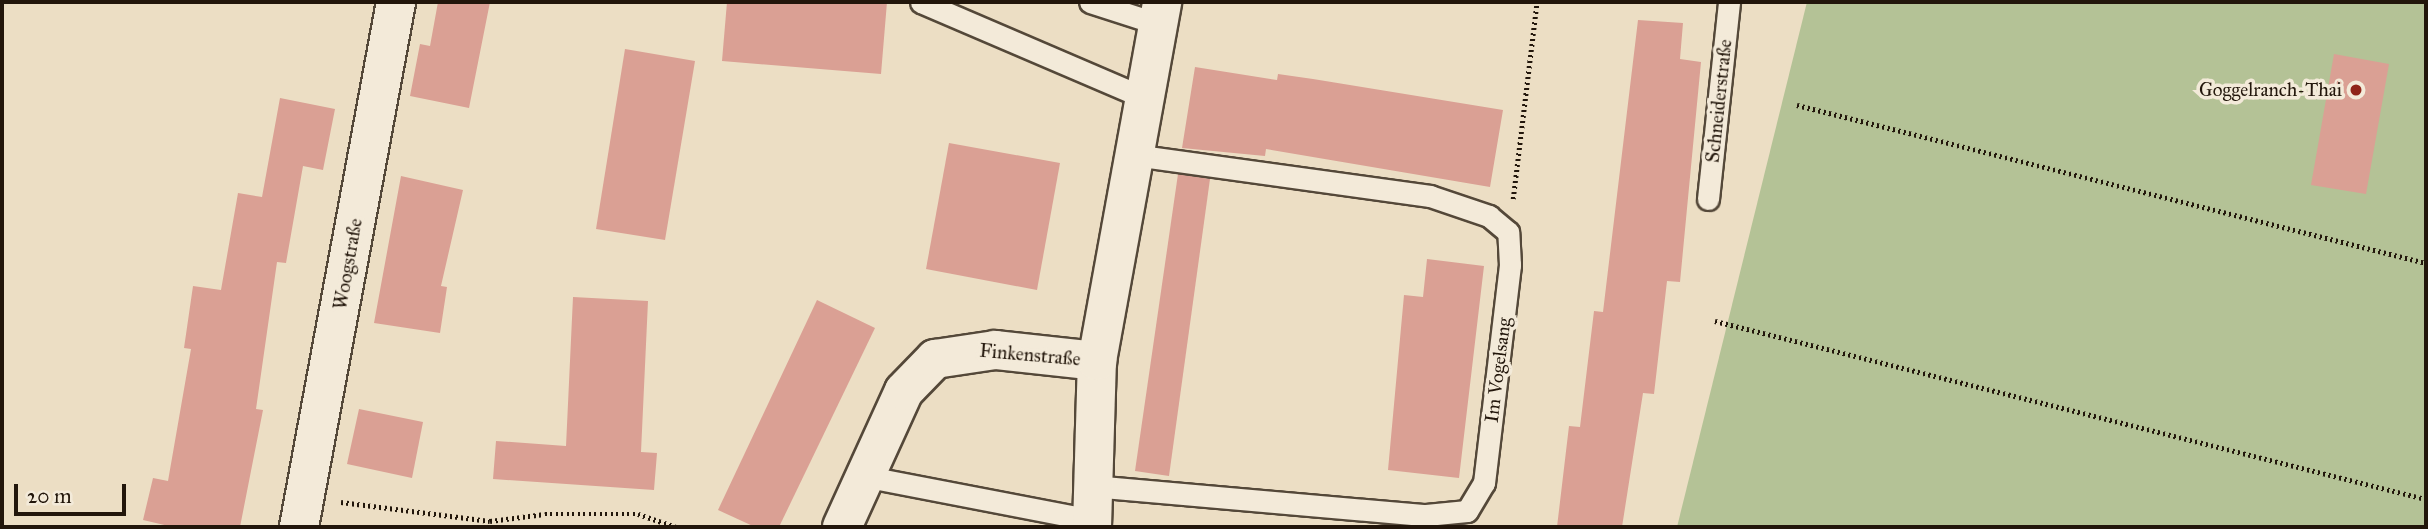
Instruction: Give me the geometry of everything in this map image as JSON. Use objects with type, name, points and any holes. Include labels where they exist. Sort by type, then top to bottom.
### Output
[{"type":"street","name":"Woogstraße","points":[[302,512],[396,2]]},
{"type":"street","points":[[1092,511],[1097,361],[1160,13]]},
{"type":"street","name":"Finkenstraße","points":[[842,527],[904,391],[934,359],[986,349],[1097,361]]},
{"type":"lane","points":[[920,2],[1145,98]]},
{"type":"lane","points":[[1090,2],[1160,13]]},
{"type":"lane","name":"Schneiderstraße","points":[[1708,200],[1729,2]]},
{"type":"lane","points":[[1135,155],[1430,196],[1489,216],[1508,232]]},
{"type":"lane","name":"Im Vogelsang","points":[[1092,511],[1426,515],[1467,511],[1484,483],[1510,265],[1508,232]]},
{"type":"lane","points":[[863,476],[1092,511]]},
{"type":"path","points":[[1508,232],[1537,2]]},
{"type":"path","points":[[1797,105],[2426,263]]},
{"type":"path","points":[[1715,321],[2426,499]]},
{"type":"path","points":[[302,512],[490,521],[545,514],[638,514],[676,527]]},
{"type":"green space","points":[[1807,2],[2426,2],[2426,527],[1677,527]]},
{"type":"building","points":[[438,2],[490,2],[469,108],[410,96],[420,44],[430,46]]},
{"type":"building","points":[[727,2],[887,2],[881,74],[722,61]]},
{"type":"building","points":[[1638,20],[1683,23],[1680,59],[1701,62],[1680,282],[1667,281],[1654,394],[1643,393],[1622,527],[1557,527],[1569,426],[1580,427],[1594,311],[1603,312]]},
{"type":"building","points":[[625,49],[695,61],[665,240],[596,229]]},
{"type":"building","points":[[2334,54],[2389,64],[2366,194],[2311,185]]},
{"type":"building","points":[[1195,67],[1277,80],[1278,74],[1503,110],[1490,187],[1266,149],[1265,156],[1182,148]]},
{"type":"building","points":[[280,98],[335,109],[323,170],[303,166],[286,263],[277,262],[256,409],[263,410],[240,527],[173,527],[143,520],[153,478],[168,481],[191,349],[184,348],[193,286],[221,290],[238,193],[262,197]]},
{"type":"building","points":[[949,143],[1060,163],[1037,290],[926,269]]},
{"type":"building","points":[[1178,174],[1210,179],[1169,476],[1135,471]]},
{"type":"building","points":[[401,176],[463,190],[441,286],[447,287],[440,333],[374,323]]},
{"type":"building","points":[[1427,259],[1484,266],[1459,478],[1388,470],[1404,295],[1423,297]]},
{"type":"building","points":[[573,297],[648,301],[641,452],[657,453],[654,490],[493,479],[496,441],[566,446]]},
{"type":"building","points":[[817,300],[875,328],[779,527],[755,527],[718,510]]},
{"type":"building","points":[[359,409],[423,422],[412,478],[347,464]]},
{"type":"place","name":"Goggelranch-Thai","points":[[2356,90]]}]
